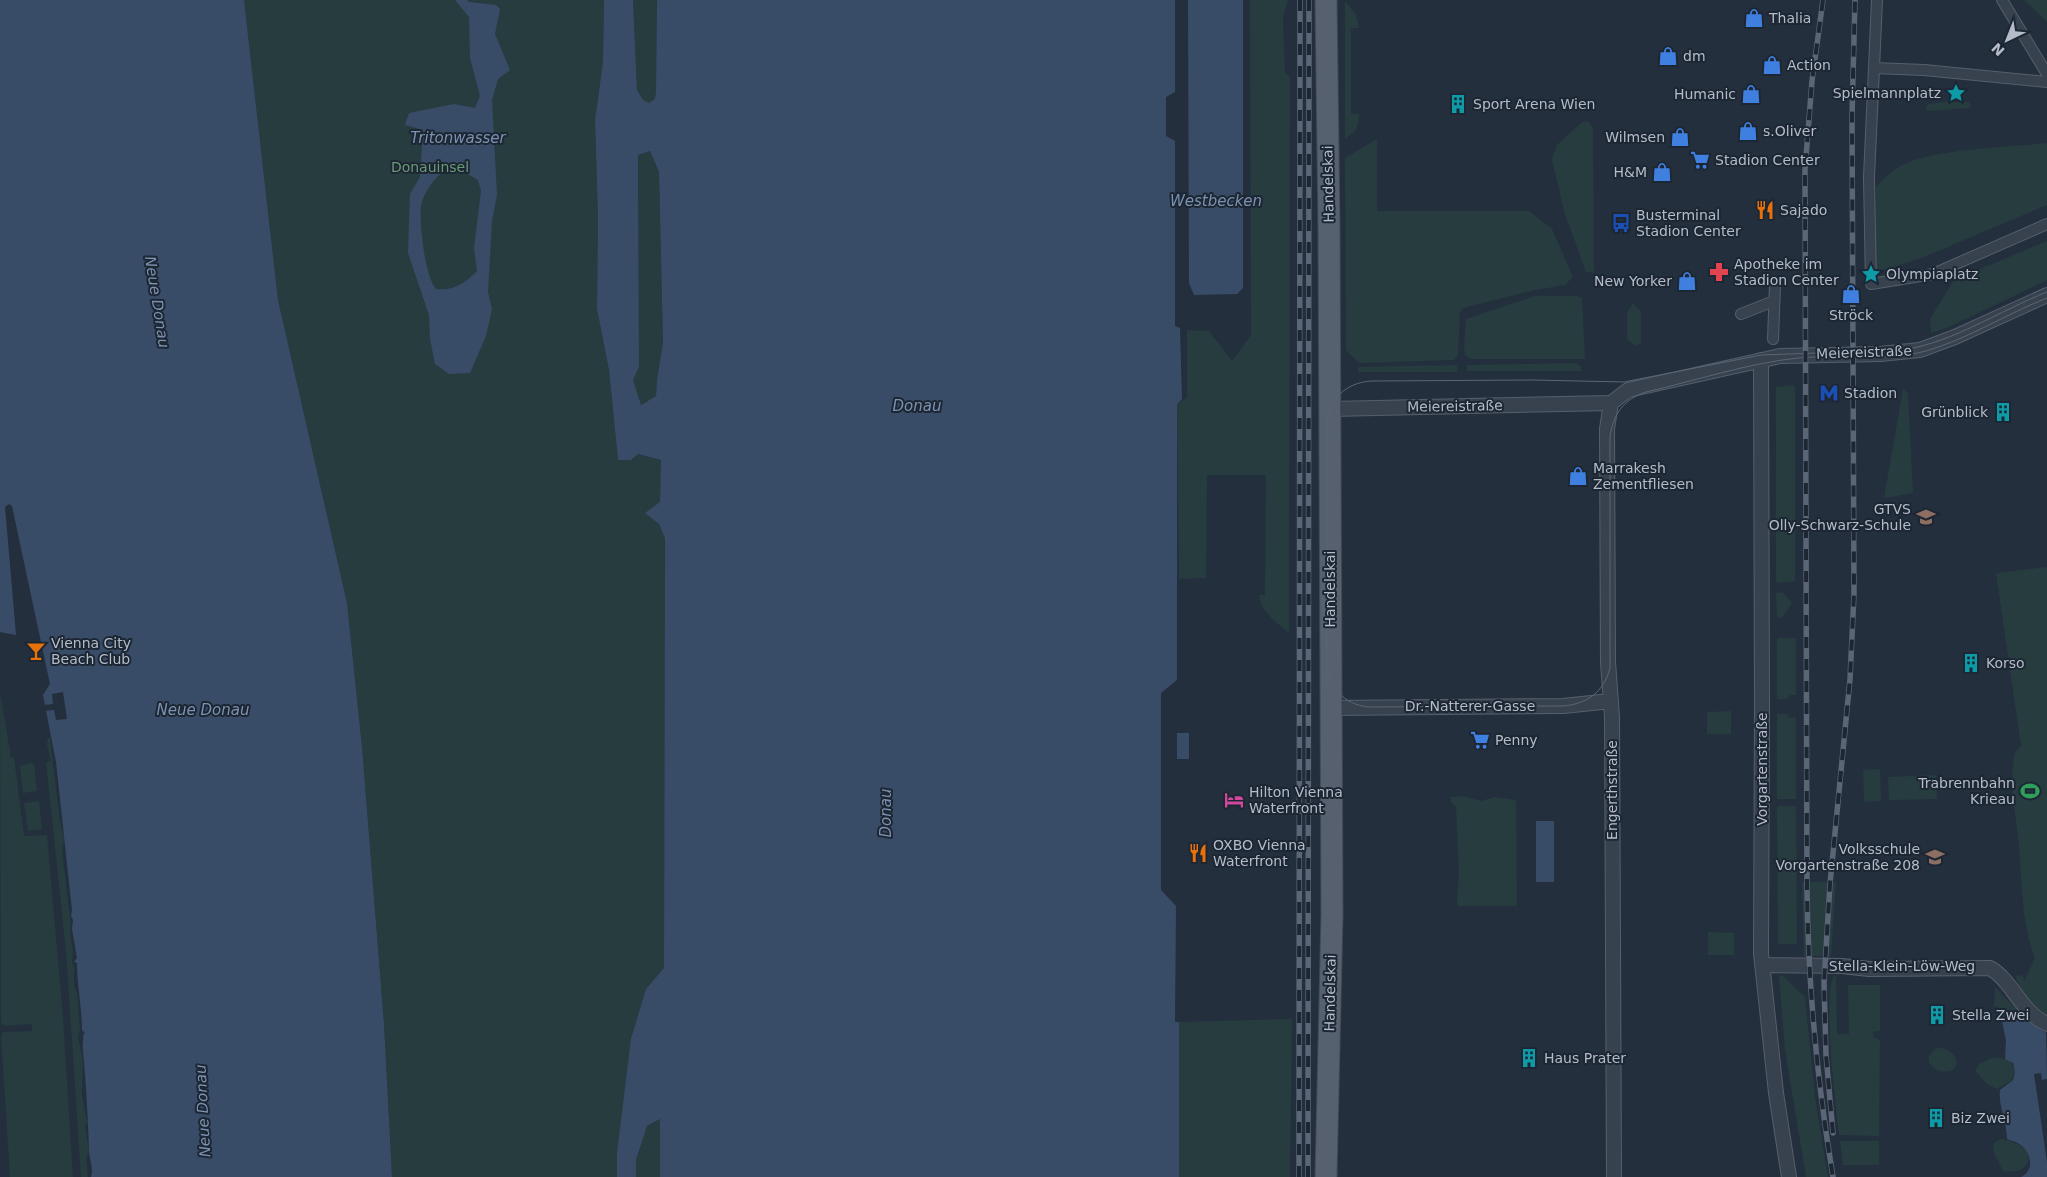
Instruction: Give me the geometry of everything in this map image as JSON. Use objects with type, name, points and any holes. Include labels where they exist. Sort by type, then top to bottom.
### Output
[{"type":"main road","name":"Handelskai","points":[[1326,0],[1332,914],[1326,1177]]},
{"type":"street","points":[[1877,0],[1869,177],[1871,284],[1932,274],[2047,224]]},
{"type":"street","points":[[2002,0],[2047,74]]},
{"type":"street","points":[[1874,68],[1924,70],[2047,82]]},
{"type":"street","points":[[1773,339],[1775,285]]},
{"type":"street","name":"Meiereistraße","points":[[1760,360],[1780,356],[1880,354],[1920,350],[1955,337],[2047,295]]},
{"type":"street","points":[[1741,314],[1774,301]]},
{"type":"street","points":[[1611,403],[1628,390],[1760,360]]},
{"type":"street","name":"Vorgartenstraße","points":[[1760,360],[1762,965],[1776,1093],[1789,1177]]},
{"type":"street","name":"Meiereistraße","points":[[1330,409],[1611,403]]},
{"type":"street","name":"Engerthstraße","points":[[1611,403],[1608,429],[1608,662],[1610,701],[1614,1177]]},
{"type":"street","name":"Dr.-Natterer-Gasse","points":[[1330,708],[1563,706],[1610,701]]},
{"type":"street","name":"Stella-Klein-Löw-Weg","points":[[1762,965],[1842,966],[1869,969],[1990,968],[1998,972],[2036,1019],[2047,1024]]},
{"type":"green space","name":"Donauinsel","points":[[244,0],[604,0],[603,62],[595,120],[598,217],[597,309],[609,370],[618,460],[631,460],[638,454],[662,460],[659,524],[665,537],[664,969],[646,989],[617,1153],[617,1177],[392,1177],[384,1024],[362,747],[347,603],[278,300]]},
{"type":"green space","points":[[633,0],[657,0],[656,91],[655,99],[649,103],[643,101],[637,90]]},
{"type":"green space","points":[[1250,0],[1288,0],[1283,17],[1285,72],[1290,78],[1289,633],[1266,612],[1259,595],[1265,595],[1266,475],[1207,475],[1206,578],[1179,579],[1177,404],[1187,397],[1187,330],[1209,331],[1232,361],[1251,335]]},
{"type":"green space","points":[[2024,0],[2047,0],[2047,22]]},
{"type":"green space","points":[[1345,1],[1356,15],[1359,28],[1351,28],[1351,114],[1359,114],[1356,128],[1345,139]]},
{"type":"green space","points":[[1969,102],[1971,106],[1968,108],[1928,111],[1926,108],[1928,104]]},
{"type":"green space","points":[[1587,121],[1593,129],[1594,273],[1586,272],[1564,211],[1552,159],[1557,145],[1581,123]]},
{"type":"green space","points":[[1377,139],[1377,211],[1529,211],[1552,229],[1573,277],[1565,285],[1535,290],[1463,308],[1460,312],[1458,356],[1454,360],[1359,363],[1346,350],[1345,158]]},
{"type":"green space","points":[[2047,143],[2047,205],[1924,257],[1881,271],[1877,270],[1875,262],[1876,187],[1893,171],[1912,161],[1929,156]]},
{"type":"green space","points":[[650,151],[659,172],[663,342],[656,396],[640,405],[633,380],[639,367],[638,154]]},
{"type":"green space","points":[[2047,241],[2047,280],[1949,327],[1931,333],[1930,319],[1954,280]]},
{"type":"green space","points":[[1535,296],[1577,296],[1582,298],[1585,359],[1471,359],[1465,355],[1466,319]]},
{"type":"green space","points":[[1633,303],[1641,312],[1641,343],[1635,346],[1627,339],[1627,312]]},
{"type":"green space","points":[[1574,363],[1580,365],[1582,371],[1467,371],[1467,365]]},
{"type":"green space","points":[[1457,365],[1457,372],[1358,372],[1358,367]]},
{"type":"green space","points":[[1793,385],[1795,388],[1795,581],[1778,583],[1776,581],[1776,387]]},
{"type":"green space","points":[[1903,389],[1908,393],[1913,493],[1884,498]]},
{"type":"green space","name":"Trabrennbahn Krieau","points":[[2047,567],[2047,1019],[2036,1011],[2027,1000],[2020,989],[2016,976],[2023,975],[2024,981],[2035,958],[2030,944],[2025,916],[2012,780],[2014,757],[2021,746],[1996,573]]},
{"type":"green space","points":[[1782,592],[1792,603],[1782,618],[1777,617],[1776,593]]},
{"type":"green space","points":[[1777,638],[1796,638],[1796,695],[1790,695],[1787,699],[1777,699]]},
{"type":"green space","points":[[0,693],[11,757],[14,757],[24,836],[47,835],[63,1017],[73,1177],[10,1177],[1,1035],[3,1032],[32,1031],[32,1024],[4,1026],[1,1022]]},
{"type":"green space","points":[[1731,711],[1731,734],[1707,734],[1707,712]]},
{"type":"green space","points":[[1777,714],[1787,714],[1790,718],[1796,717],[1796,799],[1777,799]]},
{"type":"green space","points":[[48,738],[50,738],[60,821],[64,838],[62,850],[71,926],[74,987],[77,992],[80,1030],[78,1037],[83,1060],[82,1095],[88,1122],[85,1126],[89,1151],[86,1157],[88,1177],[81,1177],[66,951],[46,762],[51,761],[47,745]]},
{"type":"green space","points":[[34,763],[37,791],[23,793],[20,765]]},
{"type":"green space","points":[[1880,769],[1881,801],[1864,802],[1863,770]]},
{"type":"green space","points":[[1936,775],[1937,799],[1889,800],[1888,777]]},
{"type":"green space","points":[[1462,796],[1481,801],[1495,797],[1516,800],[1517,906],[1458,906],[1459,872],[1456,807],[1451,802],[1451,797]]},
{"type":"green space","points":[[39,801],[42,829],[28,831],[24,803]]},
{"type":"green space","points":[[1777,806],[1796,806],[1797,944],[1778,944]]},
{"type":"green space","points":[[1802,882],[1836,882],[1831,956],[1804,956]]},
{"type":"green space","points":[[1708,932],[1734,933],[1734,955],[1708,955]]},
{"type":"green space","points":[[1782,975],[1805,997],[1815,1096],[1828,1177],[1806,1177],[1785,1050],[1779,976]]},
{"type":"green space","points":[[1834,976],[1836,976],[1837,1034],[1849,1034],[1848,985],[1880,985],[1880,1031],[1873,1032],[1873,1037],[1880,1040],[1879,1136],[1839,1135],[1833,1078],[1829,1004]]},
{"type":"green space","points":[[1995,987],[2026,1020],[2023,1022],[2016,1019],[2002,1021],[1998,1006],[1994,1007]]},
{"type":"green space","points":[[1292,1019],[1290,1177],[1179,1177],[1179,1022]]},
{"type":"green space","points":[[1937,1048],[1947,1050],[1953,1054],[1957,1064],[1953,1070],[1941,1071],[1931,1066],[1929,1057],[1931,1052]]},
{"type":"green space","points":[[1992,1058],[2010,1061],[2015,1071],[2011,1081],[1997,1089],[1987,1084],[1975,1071],[1979,1064]]},
{"type":"green space","points":[[660,1119],[660,1177],[636,1177],[636,1160],[647,1126]]},
{"type":"green space","points":[[2000,1139],[2014,1142],[2023,1147],[2028,1153],[2029,1160],[2027,1165],[2013,1172],[2003,1171],[1993,1151],[1994,1143]]},
{"type":"green space","points":[[1840,1141],[1879,1141],[1879,1165],[1843,1165]]},
{"type":"water","name":"Neue Donau","points":[[0,0],[244,0],[278,300],[347,603],[362,747],[384,1024],[392,1177],[91,1177],[83,1048],[83,1035],[85,1033],[82,1030],[77,963],[74,962],[77,958],[72,929],[73,920],[71,916],[72,910],[56,762],[43,695],[50,684],[12,506],[9,504],[5,507],[16,635],[0,632]]},
{"type":"water","name":"Tritonwasser","points":[[455,0],[496,5],[500,9],[495,34],[510,70],[498,79],[492,100],[497,195],[492,221],[488,292],[492,309],[486,336],[470,373],[449,374],[435,364],[430,339],[429,315],[408,253],[410,194],[420,177],[423,130],[405,125],[409,113],[454,104],[475,108],[480,96],[470,58],[469,17]],"holes":[[[454,170],[466,173],[478,180],[481,191],[474,248],[477,271],[459,285],[448,289],[436,289],[432,283],[426,262],[422,237],[422,202],[432,183],[442,173]]]},
{"type":"water","name":"Donau","points":[[604,0],[633,0],[637,90],[643,100],[649,103],[655,99],[656,91],[657,0],[1175,0],[1175,92],[1166,97],[1166,136],[1175,141],[1175,326],[1180,328],[1182,399],[1177,404],[1177,680],[1161,693],[1161,890],[1176,906],[1175,1022],[1179,1022],[1179,1177],[660,1177],[660,1119],[647,1126],[636,1160],[636,1177],[617,1177],[617,1153],[631,1039],[646,989],[664,968],[665,538],[659,524],[645,513],[660,502],[661,460],[638,454],[631,460],[618,460],[609,370],[597,309],[598,217],[595,120],[603,62]],"holes":[[[650,151],[659,172],[663,342],[656,396],[641,405],[633,380],[639,367],[638,155]]]},
{"type":"water","name":"Westbecken","points":[[1188,0],[1243,0],[1243,288],[1237,294],[1194,295],[1189,283]]},
{"type":"water","points":[[1177,733],[1189,733],[1189,759],[1177,759]]},
{"type":"water","points":[[1536,821],[1554,821],[1554,882],[1536,882]]},
{"type":"water","points":[[2014,1019],[2021,1022],[2026,1020],[2046,1033],[2047,1079],[2041,1080],[2047,1119],[2047,1177],[2021,1177],[2030,1167],[2030,1158],[2020,1145],[2007,1139],[2000,1102],[2000,1090],[2013,1080],[2015,1072],[2013,1063],[2005,1059],[2006,1040],[2002,1021]]},
{"type":"pier","points":[[63,692],[67,719],[56,720],[54,710],[44,711],[43,705],[53,704],[52,694]]},
{"type":"pier","points":[[2041,1073],[2047,1119],[2047,1162],[2034,1074]]},
{"type":"tram line","points":[[2047,292],[1958,333],[1922,346],[1903,350],[1761,355],[1624,382],[1533,380],[1371,381],[1353,385],[1335,400],[1328,416],[1327,425],[1327,663],[1328,672],[1334,687],[1351,702],[1368,707],[1563,706],[1580,703],[1599,690],[1604,684],[1610,668],[1610,437],[1617,414],[1626,403],[1646,392],[1779,360],[1814,357],[1878,357],[1926,351],[1957,340],[2047,298]]},
{"type":"railway","points":[[1299,1177],[1300,0]]},
{"type":"railway","points":[[1308,1177],[1309,0]]},
{"type":"railway","points":[[1823,0],[1812,81],[1805,170],[1807,888],[1809,961],[1814,1033],[1833,1177]]},
{"type":"railway","points":[[1833,1133],[1826,1055],[1824,983],[1830,884],[1850,679],[1854,594],[1852,116],[1855,0]]},
{"type":"place","name":"Thalia","points":[[1754,18]]},
{"type":"place","name":"dm","points":[[1668,56]]},
{"type":"place","name":"Action","points":[[1772,65]]},
{"type":"place","name":"Spielmannplatz","points":[[1956,93]]},
{"type":"place","name":"Humanic","points":[[1751,94]]},
{"type":"place","name":"Sport Arena Wien","points":[[1458,104]]},
{"type":"place","name":"s.Oliver","points":[[1748,131]]},
{"type":"place","name":"Wilmsen","points":[[1680,137]]},
{"type":"place","name":"Stadion Center","points":[[1700,160]]},
{"type":"place","name":"H&M","points":[[1662,172]]},
{"type":"place","name":"Sajado","points":[[1765,210]]},
{"type":"place","name":"Busterminal Stadion Center","points":[[1621,223]]},
{"type":"place","name":"Apotheke im Stadion Center","points":[[1719,272]]},
{"type":"place","name":"Olympiaplatz","points":[[1871,274]]},
{"type":"place","name":"New Yorker","points":[[1687,281]]},
{"type":"place","name":"Ströck","points":[[1851,294]]},
{"type":"place","name":"Stadion","points":[[1829,393]]},
{"type":"place","name":"Grünblick","points":[[2003,412]]},
{"type":"place","name":"Marrakesh Zementfliesen","points":[[1578,476]]},
{"type":"place","name":"GTVS Olly-Schwarz-Schule","points":[[1926,517]]},
{"type":"place","name":"Vienna City Beach Club","points":[[36,651]]},
{"type":"place","name":"Korso","points":[[1971,663]]},
{"type":"place","name":"Penny","points":[[1480,740]]},
{"type":"place","name":"Trabrennbahn Krieau","points":[[2030,791]]},
{"type":"place","name":"Hilton Vienna Waterfront","points":[[1234,800]]},
{"type":"place","name":"OXBO Vienna Waterfront","points":[[1198,853]]},
{"type":"place","name":"Volksschule Vorgartenstraße 208","points":[[1935,857]]},
{"type":"place","name":"Stella Zwei","points":[[1937,1015]]},
{"type":"place","name":"Haus Prater","points":[[1529,1058]]},
{"type":"place","name":"Biz Zwei","points":[[1936,1118]]}]
